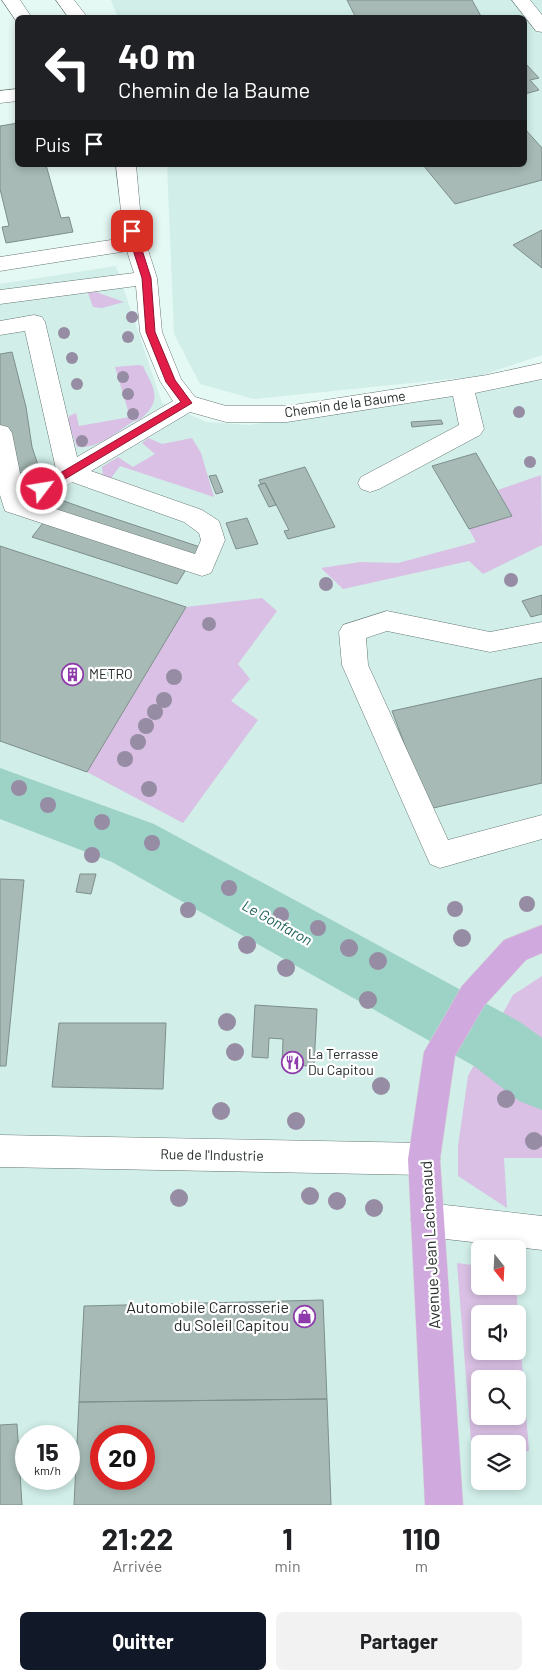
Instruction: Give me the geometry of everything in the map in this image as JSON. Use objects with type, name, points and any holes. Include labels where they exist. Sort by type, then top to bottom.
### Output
[{"type":"main road","name":"Avenue Jean Lachenaud","points":[[444,1505],[424,1159],[440,1052],[473,996],[515,950],[542,939]]},
{"type":"street","points":[[12,0],[21,15]]},
{"type":"street","points":[[65,0],[77,15]]},
{"type":"street","points":[[521,0],[542,27]]},
{"type":"street","points":[[0,97],[15,95]]},
{"type":"street","points":[[14,505],[187,403],[171,382],[150,332],[146,278],[134,243],[126,167]]},
{"type":"street","points":[[0,264],[134,243]]},
{"type":"street","points":[[0,297],[146,278]]},
{"type":"street","points":[[0,328],[34,322],[69,472]]},
{"type":"street","name":"Chemin de la Baume","points":[[187,403],[226,414],[287,414],[462,387],[542,371]]},
{"type":"street","points":[[370,483],[472,429],[462,387]]},
{"type":"street","points":[[0,432],[14,505]]},
{"type":"street","points":[[14,505],[202,566],[213,540],[210,528],[193,516],[69,472]]},
{"type":"street","points":[[542,632],[490,642],[387,621],[352,632],[356,665],[440,855],[542,827]]},
{"type":"street","name":"Rue de l'Industrie","points":[[0,1151],[424,1159]]},
{"type":"street","points":[[428,1220],[542,1233]]},
{"type":"shaded area","points":[[111,0],[542,0],[542,355],[480,376],[254,399],[200,384],[174,334],[167,167],[527,167],[527,15],[117,15]]},
{"type":"shaded area","points":[[116,266],[162,403],[207,422],[249,425],[542,380],[542,1505],[0,1505],[0,284]]},
{"type":"shaded area","points":[[96,292],[124,302],[102,308],[93,307],[88,293]]},
{"type":"shaded area","points":[[143,366],[154,390],[154,401],[147,413],[100,443],[77,447],[68,422],[69,416],[76,413],[79,426],[130,417],[115,367]]},
{"type":"shaded area","points":[[148,438],[162,444],[192,438],[201,453],[214,497],[120,466],[109,481],[103,476],[102,467],[118,457],[133,467],[155,454],[142,443]]},
{"type":"shaded area","points":[[541,475],[542,545],[483,574],[469,561],[343,589],[321,568],[360,562],[398,563],[476,542],[469,529],[512,516],[498,490]]},
{"type":"shaded area","points":[[262,598],[277,611],[238,664],[250,679],[231,701],[258,720],[183,823],[87,772],[186,607]]},
{"type":"shaded area","points":[[542,976],[542,1158],[504,1158],[507,1208],[458,1176],[458,1146],[468,1076],[513,995]]},
{"type":"shaded area","points":[[457,1263],[471,1265],[471,1295],[517,1295],[517,1305],[471,1305],[471,1360],[522,1360],[523,1370],[471,1370],[471,1425],[526,1425],[526,1413],[529,1451],[526,1451],[526,1435],[471,1435],[471,1441]]},
{"type":"building","points":[[347,0],[472,0],[480,15],[354,15]]},
{"type":"building","points":[[527,65],[539,78],[530,80],[539,90],[527,93]]},
{"type":"building","points":[[15,124],[15,167],[47,167],[61,218],[69,217],[73,232],[6,243],[2,227],[9,226],[0,189],[0,126]]},
{"type":"building","points":[[527,131],[542,148],[542,180],[455,204],[425,167],[527,167]]},
{"type":"building","points":[[542,230],[542,268],[513,245]]},
{"type":"building","points":[[12,352],[26,407],[32,447],[39,468],[0,478],[0,354]]},
{"type":"building","points":[[441,420],[443,424],[412,427],[411,422]]},
{"type":"building","points":[[476,453],[512,516],[469,529],[432,466]]},
{"type":"building","points":[[305,467],[335,527],[288,539],[284,531],[289,530],[265,483],[261,484],[259,480]]},
{"type":"building","points":[[216,475],[223,492],[216,494],[209,476]]},
{"type":"building","points":[[265,483],[276,505],[269,507],[258,485]]},
{"type":"building","points":[[61,500],[200,547],[177,584],[32,537]]},
{"type":"building","points":[[247,518],[258,544],[236,549],[226,523]]},
{"type":"building","name":"METRO","points":[[0,546],[186,607],[87,772],[0,741]]},
{"type":"building","points":[[542,595],[542,614],[531,617],[522,601]]},
{"type":"building","points":[[542,678],[542,783],[429,809],[392,711]]},
{"type":"building","points":[[80,874],[96,874],[91,894],[76,892]]},
{"type":"building","points":[[0,879],[24,880],[6,1066],[0,1066]]},
{"type":"building","points":[[255,1005],[317,1009],[314,1066],[282,1065],[283,1039],[269,1038],[268,1058],[252,1057]]},
{"type":"building","points":[[59,1023],[166,1023],[163,1089],[52,1087]]},
{"type":"building","points":[[323,1300],[327,1399],[79,1402],[84,1306]]},
{"type":"building","points":[[327,1399],[331,1505],[74,1505],[75,1490],[80,1490],[80,1425],[78,1425],[79,1402]]},
{"type":"building","points":[[17,1424],[15,1425],[15,1490],[21,1490],[22,1505],[0,1505],[0,1425]]},
{"type":"waterway","name":"Le Gonfaron","points":[[0,793],[133,843],[497,1044],[542,1078]]},
{"type":"place","name":"METRO","points":[[73,674]]},
{"type":"place","name":"La Terrasse Du Capitou","points":[[292,1062]]},
{"type":"place","name":"Automobile Carrosserie du Soleil Capitou","points":[[305,1316]]},
{"type":"route","points":[[42,489],[187,403],[171,382],[150,332],[146,278],[134,243],[132,231]]}]
